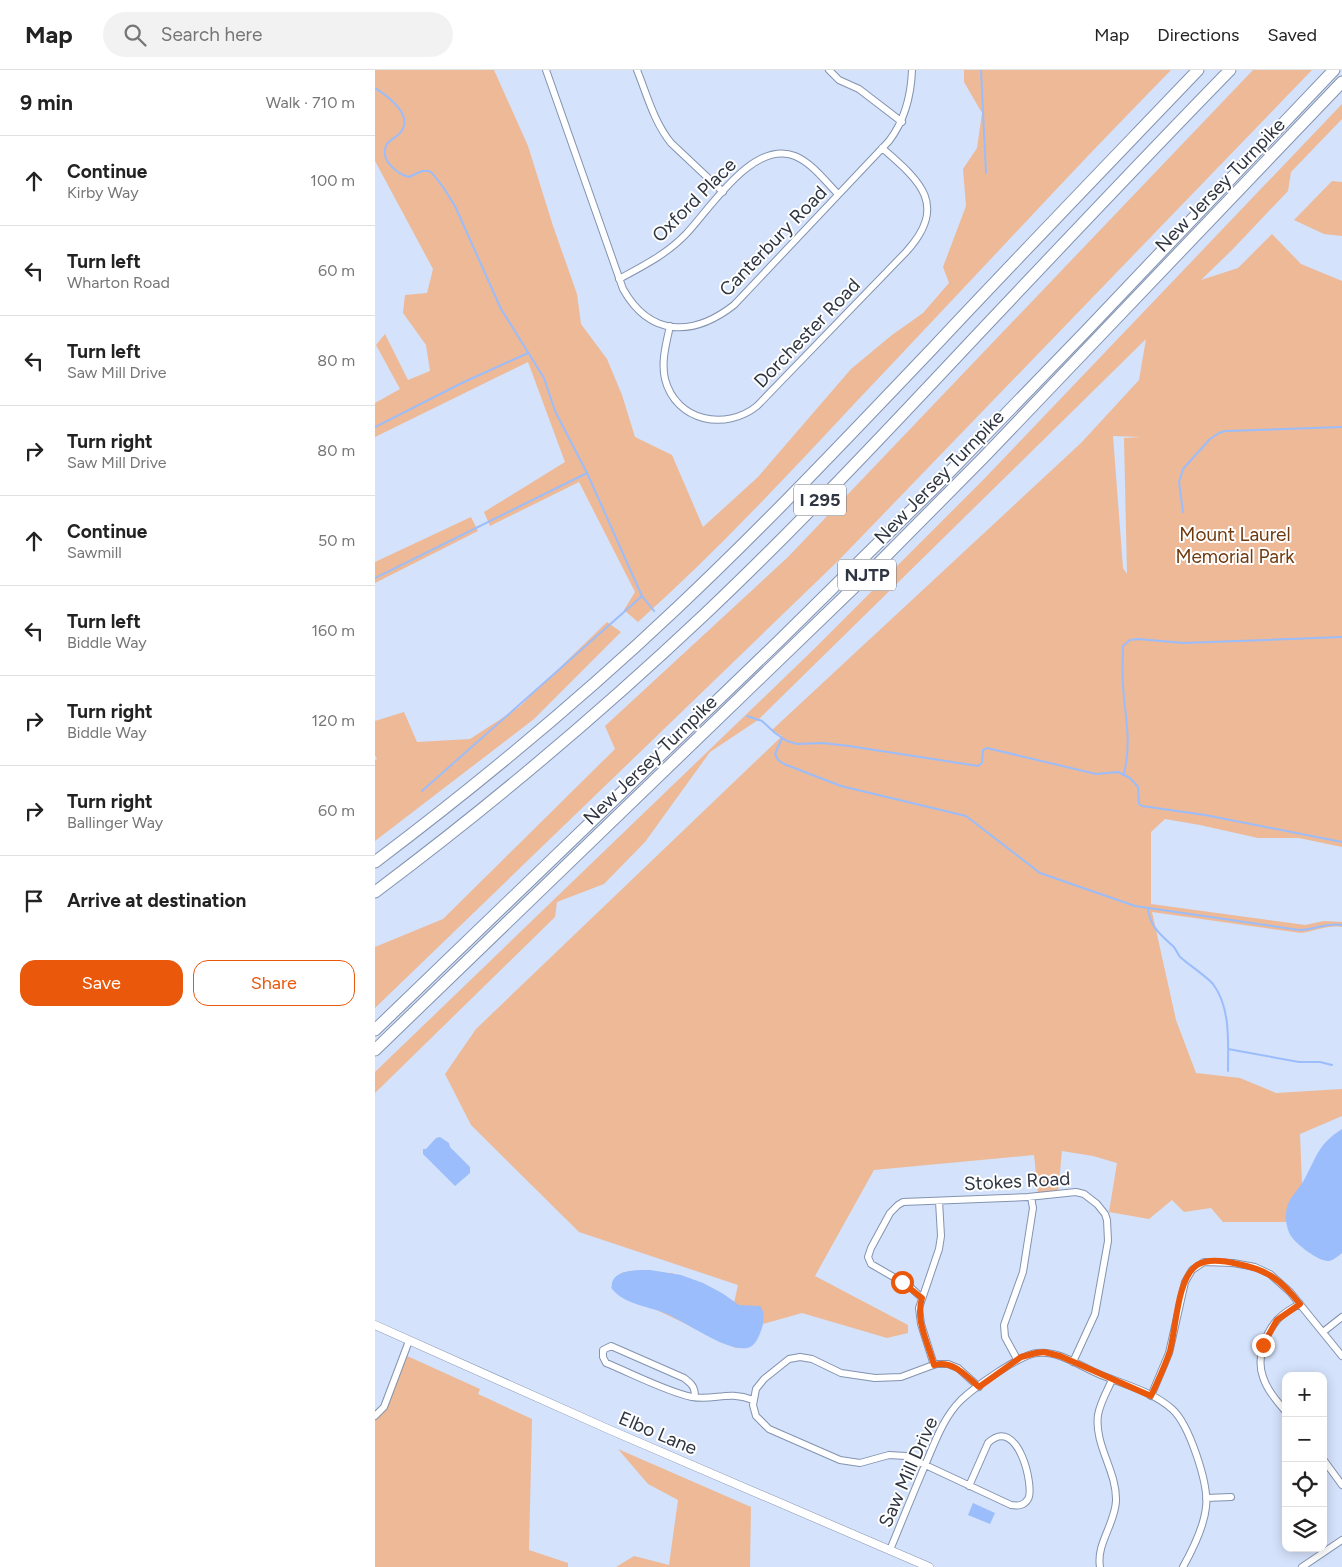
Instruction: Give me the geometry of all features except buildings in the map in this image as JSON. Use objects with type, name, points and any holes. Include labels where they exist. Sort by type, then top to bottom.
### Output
[{"type":"highway","name":"I 295","points":[[375,862],[483,778],[563,711],[660,624],[826,460],[1198,70]]},
{"type":"highway","name":"I 295","points":[[375,892],[455,830],[565,740],[646,669],[712,607],[835,484],[1230,70]]},
{"type":"highway","name":"New Jersey Turnpike","points":[[375,1030],[781,639],[936,486],[1334,70]]},
{"type":"highway","name":"New Jersey Turnpike","points":[[375,1050],[879,563],[990,451],[1342,82]]},
{"type":"street","name":"Canterbury Road","points":[[545,70],[627,297],[643,315],[657,323],[669,326],[696,326],[712,320],[727,311],[775,262],[895,134],[906,110],[912,70]]},
{"type":"street","points":[[637,70],[658,124],[664,134],[677,149],[723,192]]},
{"type":"street","points":[[829,70],[839,80],[859,89],[902,122]]},
{"type":"street","name":"Dorchester Road","points":[[669,326],[664,372],[669,390],[681,407],[699,416],[720,420],[740,417],[757,406],[906,252],[922,232],[928,212],[926,198],[921,187],[902,165],[882,148]]},
{"type":"street","name":"Oxford Place","points":[[619,279],[659,257],[676,244],[745,169],[758,159],[785,154],[793,156],[807,164],[838,194]]},
{"type":"street","name":"Stokes Road","points":[[922,1298],[909,1286],[871,1264],[868,1257],[890,1213],[897,1205],[903,1202],[1080,1193],[1089,1196],[1105,1214],[1108,1241],[1095,1314],[1073,1362]]},
{"type":"street","points":[[1017,1359],[1005,1337],[1004,1325],[1023,1272],[1033,1208],[1031,1196]]},
{"type":"street","points":[[934,1365],[920,1319],[919,1308],[939,1249],[941,1236],[939,1201]]},
{"type":"street","points":[[1183,1567],[1202,1523],[1207,1498],[1195,1454],[1183,1424],[1173,1410],[1151,1396],[1169,1353],[1185,1282],[1192,1270],[1204,1262],[1219,1261],[1255,1267],[1270,1274],[1300,1304],[1342,1356]]},
{"type":"street","points":[[1282,1407],[1270,1392],[1262,1376],[1261,1358],[1263,1345],[1274,1324],[1281,1316],[1300,1304]]},
{"type":"street","points":[[1323,1332],[1342,1317]]},
{"type":"street","name":"Elbo Lane","points":[[375,1325],[618,1433],[929,1567]]},
{"type":"street","points":[[375,1416],[384,1407],[409,1341]]},
{"type":"street","points":[[695,1397],[695,1388],[684,1378],[611,1346],[603,1350],[606,1363],[679,1394],[695,1397],[733,1394],[753,1400]]},
{"type":"street","name":"Saw Mill Drive","points":[[890,1550],[940,1430],[949,1414],[961,1401],[1017,1359],[1044,1352],[1060,1356],[1151,1396]]},
{"type":"street","points":[[969,1486],[988,1443],[992,1439],[1002,1436],[1012,1440],[1019,1449],[1027,1473],[1030,1491],[1030,1497],[1022,1505],[1011,1505],[969,1486],[925,1466],[910,1458],[895,1455],[883,1456],[860,1463],[840,1460],[764,1426],[756,1416],[753,1400],[756,1389],[764,1380],[789,1359],[800,1357],[812,1358],[841,1373],[875,1378],[908,1376],[934,1365],[942,1364],[953,1366],[979,1387]]},
{"type":"street","points":[[1100,1567],[1101,1550],[1116,1502],[1115,1487],[1099,1434],[1098,1422],[1101,1404],[1112,1380]]},
{"type":"street","points":[[1326,1462],[1342,1485]]},
{"type":"street","points":[[1207,1498],[1231,1497]]},
{"type":"street","points":[[1302,1567],[1342,1540]]},
{"type":"green space","points":[[375,70],[494,70],[528,146],[577,294],[581,324],[607,359],[622,395],[635,437],[672,455],[703,527],[758,477],[851,369],[892,335],[923,313],[949,283],[943,267],[966,206],[963,169],[977,148],[982,113],[964,82],[964,70],[1171,70],[776,487],[695,569],[638,622],[624,610],[635,592],[579,482],[490,526],[484,512],[565,462],[528,362],[375,437],[375,403],[400,389],[376,345],[385,334],[408,380],[430,371],[426,345],[403,313],[405,295],[427,293],[433,269],[375,161]]},
{"type":"green space","points":[[1253,70],[1312,70],[839,560],[375,1008],[375,947],[443,919],[615,749],[605,726],[788,557]]},
{"type":"green space","name":"Mount Laurel Memorial Park","points":[[1342,104],[1342,119],[1291,172],[1288,191],[1201,280],[1238,268],[1272,234],[1301,264],[1342,281],[1342,847],[1299,838],[1258,838],[1165,819],[1151,832],[1151,904],[1305,925],[1324,921],[1342,922],[1342,927],[1326,927],[1301,933],[1152,912],[1176,1020],[1196,1073],[1240,1078],[1276,1093],[1342,1089],[1342,1116],[1300,1134],[1302,1183],[1286,1222],[1223,1222],[1211,1208],[1184,1212],[1172,1200],[1149,1219],[1109,1212],[1117,1163],[1093,1156],[1062,1151],[1058,1193],[1038,1195],[1034,1155],[874,1170],[815,1276],[908,1325],[908,1333],[887,1338],[802,1313],[763,1324],[753,1345],[736,1348],[611,1288],[623,1272],[672,1273],[734,1303],[738,1285],[579,1232],[471,1125],[445,1074],[476,1029],[782,736],[772,730],[1081,443],[1139,380],[1146,339],[758,720],[710,752],[645,842],[604,884],[557,902],[555,917],[375,1093],[375,1072],[813,650],[985,478]],"holes":[[[1113,436],[1141,437],[1124,438],[1127,574],[1123,568]]]},
{"type":"green space","points":[[1332,181],[1342,182],[1342,236],[1324,234],[1294,220]]},
{"type":"green space","points":[[471,517],[478,531],[375,583],[375,562]]},
{"type":"green space","points":[[607,622],[621,632],[534,719],[375,841],[375,760],[377,759],[375,755],[375,721],[404,712],[417,742],[470,739],[519,707]]},
{"type":"green space","points":[[405,1355],[480,1389],[478,1394],[532,1419],[529,1550],[568,1563],[568,1567],[375,1567],[375,1417],[380,1416]]},
{"type":"green space","points":[[618,1449],[751,1507],[750,1567],[616,1567],[634,1556],[669,1565],[678,1500],[648,1484]]},
{"type":"water","points":[[1342,1129],[1342,1253],[1333,1260],[1325,1261],[1308,1252],[1294,1239],[1288,1229],[1286,1214],[1291,1199],[1304,1180],[1322,1146]]},
{"type":"water","points":[[440,1137],[449,1143],[450,1147],[470,1167],[470,1173],[455,1186],[423,1154],[423,1149],[426,1149],[436,1138]]},
{"type":"water","points":[[650,1270],[681,1275],[703,1283],[739,1305],[760,1306],[764,1319],[757,1340],[747,1348],[729,1346],[667,1314],[630,1302],[612,1289],[612,1282],[619,1274]]},
{"type":"water","points":[[973,1503],[995,1513],[990,1524],[968,1515]]},
{"type":"waterway","points":[[981,70],[986,173]]},
{"type":"waterway","points":[[375,88],[393,101],[402,113],[404,120],[404,127],[400,133],[388,142],[386,146],[385,156],[387,161],[399,173],[409,177],[422,171],[429,171],[443,187],[455,206],[501,309],[544,378],[555,411],[587,473],[642,596],[654,611]]},
{"type":"waterway","points":[[375,427],[464,382],[528,353]]},
{"type":"waterway","points":[[1183,512],[1179,482],[1183,469],[1210,439],[1219,433],[1225,431],[1342,427]]},
{"type":"waterway","points":[[375,578],[587,473]]},
{"type":"waterway","points":[[422,791],[642,596]]},
{"type":"waterway","points":[[1124,774],[1128,739],[1123,680],[1123,646],[1130,640],[1184,643],[1342,637]]},
{"type":"waterway","points":[[747,716],[762,721],[787,741],[797,744],[823,743],[849,746],[978,766],[982,763],[983,750],[987,748],[1096,774],[1118,772],[1130,778],[1138,787],[1139,804],[1142,806],[1205,815],[1342,842]]},
{"type":"waterway","points":[[782,738],[775,754],[778,760],[784,764],[841,786],[966,816],[1040,873],[1135,906],[1299,930],[1336,924],[1342,925]]},
{"type":"waterway","points":[[1148,909],[1151,921],[1160,934],[1174,947],[1180,957],[1210,981],[1219,993],[1226,1014],[1228,1071]]},
{"type":"waterway","points":[[1228,1049],[1299,1062],[1320,1062],[1332,1065]]},
{"type":"route","points":[[902,1282],[922,1298],[919,1308],[920,1319],[934,1365],[948,1364],[958,1368],[979,1387],[1021,1357],[1044,1352],[1060,1356],[1151,1396],[1169,1353],[1187,1275],[1197,1265],[1204,1262],[1219,1261],[1263,1270],[1284,1285],[1300,1304],[1277,1320],[1263,1345]]}]
